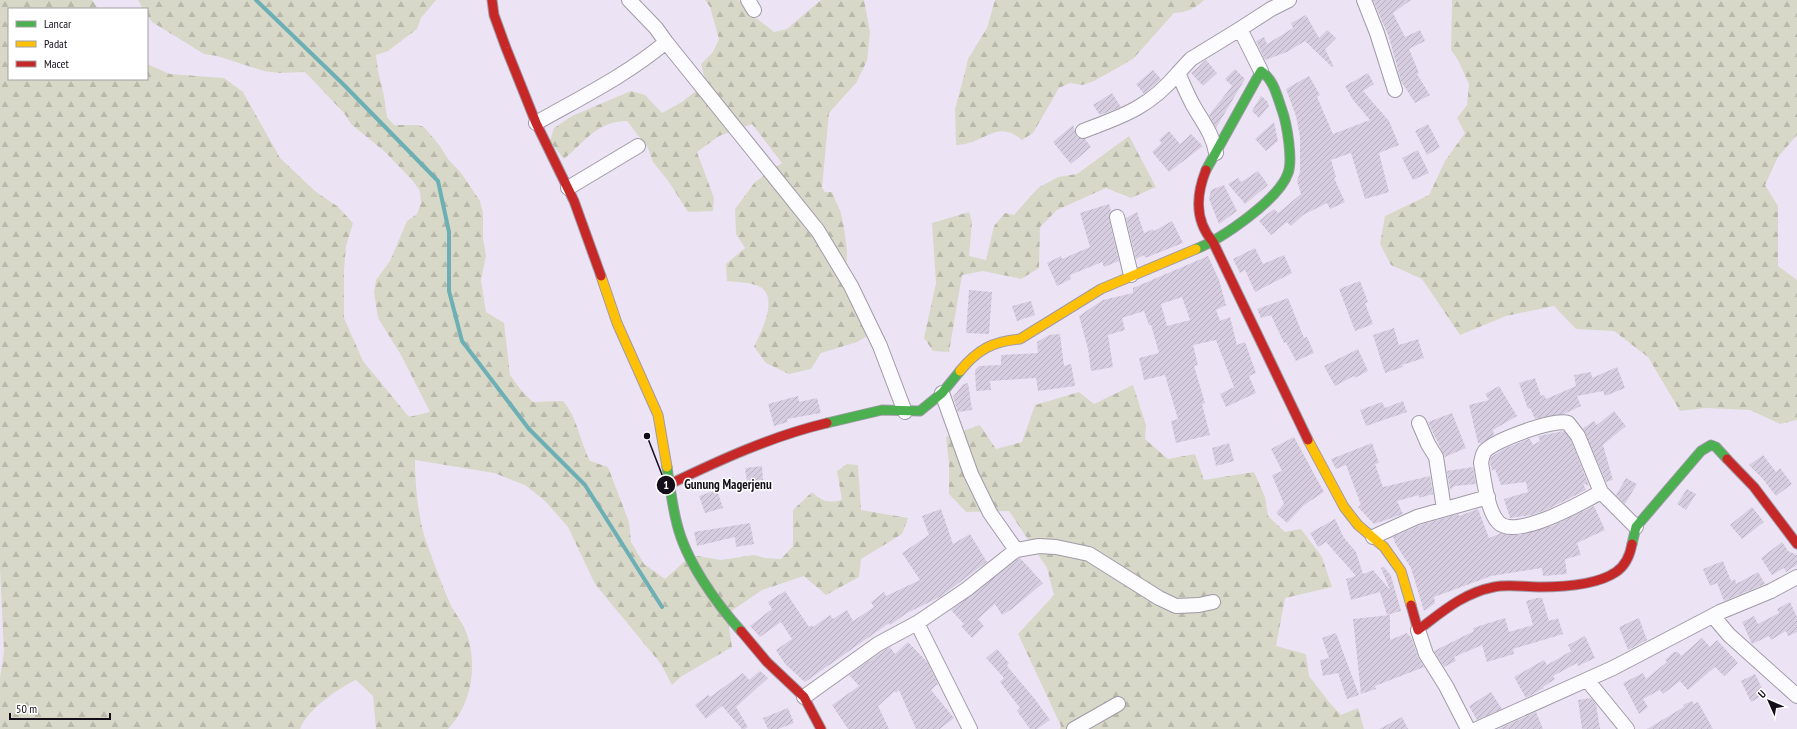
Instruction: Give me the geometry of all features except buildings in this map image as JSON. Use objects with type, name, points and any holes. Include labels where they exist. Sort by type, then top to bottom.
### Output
[{"type":"street","points":[[492,0],[494,15],[536,123],[568,188],[590,241],[617,323],[658,414],[678,525],[691,559],[713,595],[737,627],[767,662],[804,697],[820,729]]},
{"type":"street","points":[[629,0],[656,28],[818,231],[851,286],[880,346],[905,412]]},
{"type":"street","points":[[1083,131],[1115,119],[1150,101],[1164,89],[1191,59],[1271,9],[1289,0]]},
{"type":"street","points":[[1364,0],[1377,33],[1395,90]]},
{"type":"street","points":[[670,484],[710,465],[807,428],[882,410],[905,412],[920,411],[942,394],[966,363],[983,348],[1006,340],[1020,338],[1040,328],[1084,298],[1131,275],[1213,242],[1246,218],[1280,188],[1289,172],[1289,139],[1286,120],[1273,85],[1268,76],[1261,71],[1240,29]]},
{"type":"street","points":[[536,123],[609,82],[652,54],[666,42]]},
{"type":"street","points":[[1261,71],[1216,153],[1202,185],[1198,204],[1202,224],[1206,235],[1213,242],[1312,449],[1351,516],[1384,547],[1401,572],[1426,654],[1446,686],[1468,729]]},
{"type":"street","points":[[1178,73],[1194,106],[1207,126],[1214,142],[1216,153]]},
{"type":"street","points":[[568,188],[638,146]]},
{"type":"street","points":[[1117,217],[1131,275]]},
{"type":"street","points":[[942,394],[971,474],[990,513],[1016,550]]},
{"type":"street","points":[[1601,492],[1574,507],[1537,522],[1524,526],[1506,527],[1497,521],[1491,510],[1481,463],[1485,451],[1505,440],[1535,429],[1564,422],[1568,423],[1578,436],[1601,492],[1636,527]]},
{"type":"street","points":[[1419,423],[1436,458],[1444,509]]},
{"type":"street","points":[[1418,630],[1457,600],[1479,590],[1494,587],[1524,585],[1538,587],[1587,583],[1616,572],[1630,556],[1636,527],[1700,451],[1711,446],[1716,447],[1754,487],[1797,544]]},
{"type":"street","points":[[1373,537],[1417,517],[1488,497]]},
{"type":"street","points":[[804,697],[878,644],[917,623],[967,589],[1016,550],[1039,546],[1089,554],[1159,598],[1176,606],[1199,605],[1213,602]]},
{"type":"street","points":[[1477,729],[1587,680],[1713,616],[1771,591],[1797,577]]},
{"type":"street","points":[[1713,616],[1729,635],[1797,696]]},
{"type":"street","points":[[917,623],[970,729]]},
{"type":"street","points":[[1587,680],[1627,729]]},
{"type":"street","points":[[1074,729],[1118,704]]},
{"type":"green space","points":[[0,0],[92,0],[97,8],[8,8],[8,80],[148,80],[148,64],[170,74],[224,78],[243,92],[280,158],[316,192],[337,206],[353,223],[346,246],[344,270],[344,318],[363,361],[409,417],[430,412],[401,355],[378,318],[374,292],[376,280],[390,261],[407,221],[417,214],[421,203],[420,191],[413,181],[385,152],[351,124],[344,113],[305,72],[279,73],[264,71],[217,56],[204,54],[152,22],[148,16],[148,8],[142,8],[138,0],[436,0],[421,18],[417,29],[388,51],[376,55],[387,117],[394,125],[418,125],[424,127],[440,146],[448,159],[461,173],[480,201],[483,213],[483,238],[486,256],[481,280],[486,312],[504,323],[510,375],[521,390],[533,402],[563,401],[568,407],[590,461],[608,467],[629,522],[631,542],[644,564],[665,579],[686,560],[698,556],[721,560],[754,555],[765,558],[781,559],[793,546],[793,510],[812,492],[819,498],[826,501],[842,500],[837,471],[847,464],[858,465],[861,510],[908,518],[902,534],[861,559],[859,577],[826,595],[804,576],[762,590],[727,614],[732,647],[682,676],[672,685],[661,664],[595,584],[568,527],[545,501],[525,485],[494,473],[415,460],[417,499],[420,520],[425,538],[450,604],[464,627],[469,640],[471,653],[471,681],[468,694],[463,707],[448,729],[376,729],[373,696],[356,680],[332,694],[316,707],[309,714],[300,729],[0,729],[0,678],[4,652],[0,569]]},
{"type":"green space","points":[[705,0],[739,0],[751,14],[774,32],[787,29],[821,0],[864,0],[870,32],[867,61],[856,83],[829,113],[822,188],[825,192],[832,192],[841,213],[847,250],[846,289],[869,335],[857,342],[821,353],[811,369],[789,374],[766,363],[754,347],[767,315],[768,298],[765,291],[758,286],[751,284],[727,281],[726,264],[745,248],[736,234],[735,209],[755,182],[782,163],[752,124],[719,136],[697,152],[714,198],[713,211],[688,212],[669,182],[653,162],[648,148],[627,121],[608,124],[600,128],[592,133],[564,159],[550,141],[554,128],[572,116],[631,91],[645,95],[662,113],[682,102],[706,83],[701,64],[713,52],[719,39],[710,7]]},
{"type":"green space","points":[[995,0],[1204,0],[1190,10],[1174,13],[1133,59],[1094,81],[1082,85],[1070,83],[1059,88],[1033,133],[1022,140],[1013,134],[997,132],[966,144],[956,145],[955,109],[968,59],[987,28]]},
{"type":"green space","points":[[1452,0],[1797,0],[1797,135],[1778,157],[1765,185],[1778,206],[1778,266],[1797,280],[1797,420],[1780,424],[1750,410],[1706,408],[1680,411],[1648,357],[1614,331],[1576,329],[1554,306],[1506,316],[1460,335],[1422,279],[1391,265],[1380,244],[1385,216],[1429,195],[1445,161],[1465,133],[1457,118],[1467,105],[1469,84],[1458,60],[1451,50]]},
{"type":"green space","points":[[1129,136],[1156,187],[1131,198],[1106,188],[1057,210],[1040,227],[1039,268],[1021,279],[983,271],[962,275],[949,352],[933,351],[924,338],[936,283],[932,223],[969,212],[972,222],[969,256],[986,260],[994,226],[1005,213],[1014,215],[1038,188],[1058,177],[1077,174]]},
{"type":"green space","points":[[1133,385],[1146,425],[1145,439],[1168,459],[1195,454],[1204,480],[1254,472],[1265,497],[1268,516],[1285,532],[1301,529],[1322,557],[1332,587],[1285,598],[1276,646],[1306,654],[1309,676],[1329,702],[1341,715],[1358,708],[1364,729],[1060,729],[1061,726],[1018,634],[1054,595],[1047,568],[1009,511],[966,512],[949,494],[949,463],[946,437],[980,425],[996,449],[1022,442],[1035,405],[1079,392],[1094,404]]},
{"type":"waterway","points":[[256,0],[344,85],[438,181],[449,232],[449,291],[462,341],[529,429],[585,485],[662,607]]},
{"type":"traffic: fast","points":[[1196,249],[1234,228],[1262,206],[1282,184],[1288,173],[1290,151],[1284,116],[1272,84],[1261,71],[1206,170]]},
{"type":"traffic: fast","points":[[827,423],[882,410],[920,411],[942,393],[960,371]]},
{"type":"traffic: fast","points":[[1632,544],[1636,527],[1701,451],[1711,445],[1716,447],[1727,459]]},
{"type":"traffic: fast","points":[[667,467],[675,517],[687,552],[712,595],[741,631]]},
{"type":"traffic: slow","points":[[960,371],[973,357],[986,348],[994,344],[1020,339],[1101,289],[1196,249]]},
{"type":"traffic: slow","points":[[601,276],[617,323],[658,415],[667,467]]},
{"type":"traffic: slow","points":[[1308,440],[1344,507],[1358,525],[1384,547],[1401,571],[1411,605]]},
{"type":"traffic: jam","points":[[492,0],[494,15],[506,48],[536,123],[574,201],[601,276]]},
{"type":"traffic: jam","points":[[1206,170],[1200,189],[1199,198],[1202,225],[1213,242],[1308,440]]},
{"type":"traffic: jam","points":[[670,484],[766,442],[827,423]]},
{"type":"traffic: jam","points":[[1727,459],[1754,487],[1797,544]]},
{"type":"traffic: jam","points":[[1411,605],[1418,630],[1453,604],[1463,598],[1483,590],[1505,586],[1568,586],[1599,580],[1619,570],[1628,556],[1632,544]]},
{"type":"traffic: jam","points":[[741,631],[767,662],[804,697],[821,729]]},
{"type":"place","name":"Gunung Magerjenu","points":[[647,436]]}]
